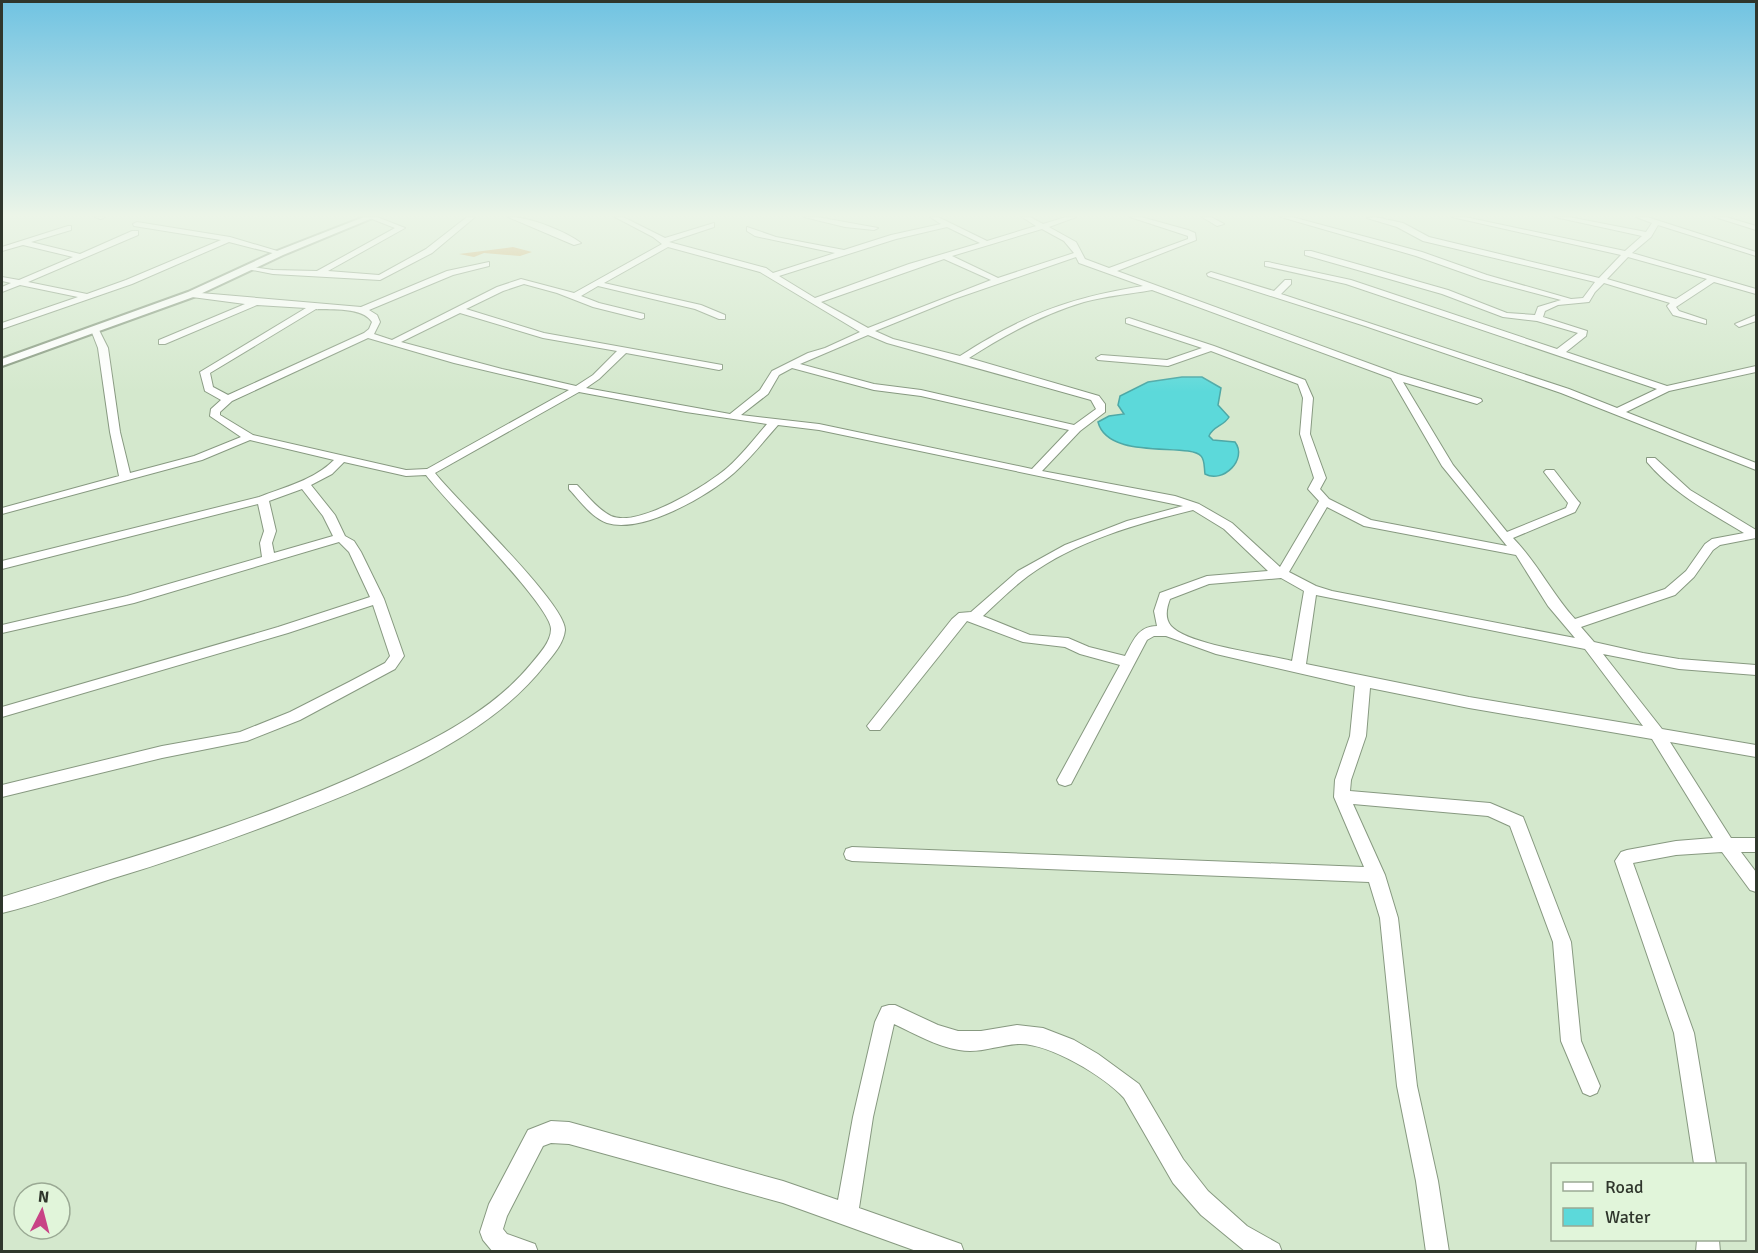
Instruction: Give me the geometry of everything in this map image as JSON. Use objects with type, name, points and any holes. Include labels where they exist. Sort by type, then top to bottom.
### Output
[{"type":"street","points":[[2,290],[35,275]]},
{"type":"street","points":[[2,326],[144,275]]},
{"type":"street","points":[[2,363],[192,294],[230,275]]},
{"type":"street","points":[[349,275],[380,278],[385,275]]},
{"type":"street","points":[[192,294],[257,302],[362,310],[444,275]]},
{"type":"street","points":[[575,296],[612,275]]},
{"type":"street","points":[[775,275],[866,332],[890,341],[1095,398],[1101,410],[1076,429],[1034,473]]},
{"type":"street","points":[[814,301],[890,275]]},
{"type":"street","points":[[987,275],[997,280]]},
{"type":"street","points":[[732,417],[764,392],[775,373],[866,332],[1011,275]]},
{"type":"street","points":[[1121,275],[1395,376],[1477,401]]},
{"type":"street","points":[[1215,275],[1394,332],[1565,391],[1756,467]]},
{"type":"street","points":[[1319,275],[1348,282],[1666,388]]},
{"type":"street","points":[[1387,275],[1445,292],[1506,315],[1538,318],[1583,331],[1583,334],[1560,352]]},
{"type":"street","points":[[1479,275],[1571,300],[1586,300],[1591,291],[1607,275]]},
{"type":"street","points":[[1584,275],[1656,294],[1676,302]]},
{"type":"street","points":[[1701,275],[1756,291]]},
{"type":"street","points":[[2,279],[85,296]]},
{"type":"street","points":[[1703,322],[1676,313],[1671,306],[1713,279]]},
{"type":"street","points":[[392,344],[500,288],[524,281],[597,305],[641,316]]},
{"type":"street","points":[[1275,295],[1288,282]]},
{"type":"street","points":[[598,284],[698,307],[722,317]]},
{"type":"street","points":[[961,359],[1001,333],[1066,306],[1102,296],[1153,287]]},
{"type":"street","points":[[1538,318],[1541,309],[1571,300]]},
{"type":"street","points":[[162,342],[257,302]]},
{"type":"street","points":[[228,399],[208,389],[205,372],[314,307]]},
{"type":"street","points":[[362,310],[374,317],[376,322],[367,335],[228,399],[215,411],[215,416],[249,437],[406,473],[429,472],[578,389],[596,377],[623,351]]},
{"type":"street","points":[[460,310],[543,335],[719,367]]},
{"type":"street","points":[[1739,324],[1756,318]]},
{"type":"street","points":[[1129,321],[1211,348],[1302,382],[1308,398],[1305,434],[1320,478],[1314,489],[1325,501],[1368,523],[1520,552]]},
{"type":"street","points":[[95,330],[103,348],[124,477]]},
{"type":"street","points":[[367,335],[486,369],[578,389],[732,417],[819,427],[1034,473],[1175,499],[1195,506],[1228,526],[1270,567],[1311,589],[1330,595],[1530,632],[1680,663],[1756,670]]},
{"type":"street","points":[[1101,358],[1168,363],[1211,348]]},
{"type":"street","points":[[791,365],[874,387],[921,393],[1076,429]]},
{"type":"street","points":[[1617,412],[1666,388],[1756,369]]},
{"type":"street","points":[[1395,376],[1448,466],[1505,537],[1520,552],[1553,603],[1589,645],[1656,732],[1726,844],[1756,885]]},
{"type":"street","points":[[573,488],[602,516],[612,521],[620,522],[656,513],[722,478],[736,466],[774,423]]},
{"type":"street","points":[[2,511],[198,458],[249,437]]},
{"type":"street","points":[[2,565],[263,499],[304,484],[328,472],[342,458]]},
{"type":"street","points":[[1651,460],[1659,471],[1674,483],[1756,534]]},
{"type":"street","points":[[2,905],[183,850],[347,788],[432,747],[485,712],[525,681],[552,647],[558,630],[556,620],[523,574],[445,493],[429,472]]},
{"type":"street","points":[[1505,537],[1574,507],[1574,503],[1550,472]]},
{"type":"street","points":[[2,791],[162,752],[242,737],[295,716],[390,666],[397,656],[377,599],[350,544],[340,538],[329,515],[304,484]]},
{"type":"street","points":[[263,499],[270,531],[266,543],[269,560]]},
{"type":"street","points":[[1282,573],[1325,501]]},
{"type":"street","points":[[974,617],[1029,569],[1063,551],[1103,532],[1195,506]]},
{"type":"street","points":[[1572,625],[1670,592],[1690,574],[1709,547],[1716,542],[1756,534]]},
{"type":"street","points":[[2,629],[129,600],[340,538]]},
{"type":"street","points":[[1168,631],[1160,618],[1161,604],[1166,596],[1207,580],[1282,573]]},
{"type":"street","points":[[1298,667],[1311,589]]},
{"type":"street","points":[[2,712],[283,630],[377,599]]},
{"type":"street","points":[[875,726],[964,616],[974,617],[1028,639],[1068,643],[1085,651],[1129,662]]},
{"type":"street","points":[[1065,780],[1142,637],[1151,631],[1168,631],[1209,647],[1333,677],[1756,751]]},
{"type":"street","points":[[1363,682],[1358,736],[1343,780],[1342,797],[1376,875],[1389,918],[1407,1086],[1427,1181],[1438,1251]]},
{"type":"street","points":[[1342,797],[1490,810],[1509,816],[1517,822],[1562,942],[1571,1041],[1590,1086]]},
{"type":"street","points":[[1705,1163],[1684,1033],[1624,861],[1628,856],[1648,852],[1726,844],[1756,845]]},
{"type":"street","points":[[852,854],[1376,875]]},
{"type":"street","points":[[847,1214],[863,1118],[885,1022],[889,1014],[895,1014],[935,1034],[962,1041],[980,1041],[1001,1035],[1029,1034],[1056,1042],[1104,1070],[1127,1085],[1191,1189],[1222,1219],[1261,1248],[1271,1251]]},
{"type":"street","points":[[527,1251],[500,1244],[491,1232],[496,1212],[537,1138],[551,1132],[569,1133],[783,1192],[953,1251]]},
{"type":"water","points":[[1182,377],[1202,377],[1221,388],[1218,405],[1229,417],[1209,436],[1213,440],[1235,442],[1238,456],[1232,468],[1219,476],[1205,474],[1201,456],[1194,452],[1132,446],[1117,442],[1105,434],[1098,422],[1109,416],[1124,414],[1118,405],[1120,396],[1148,382]]}]
